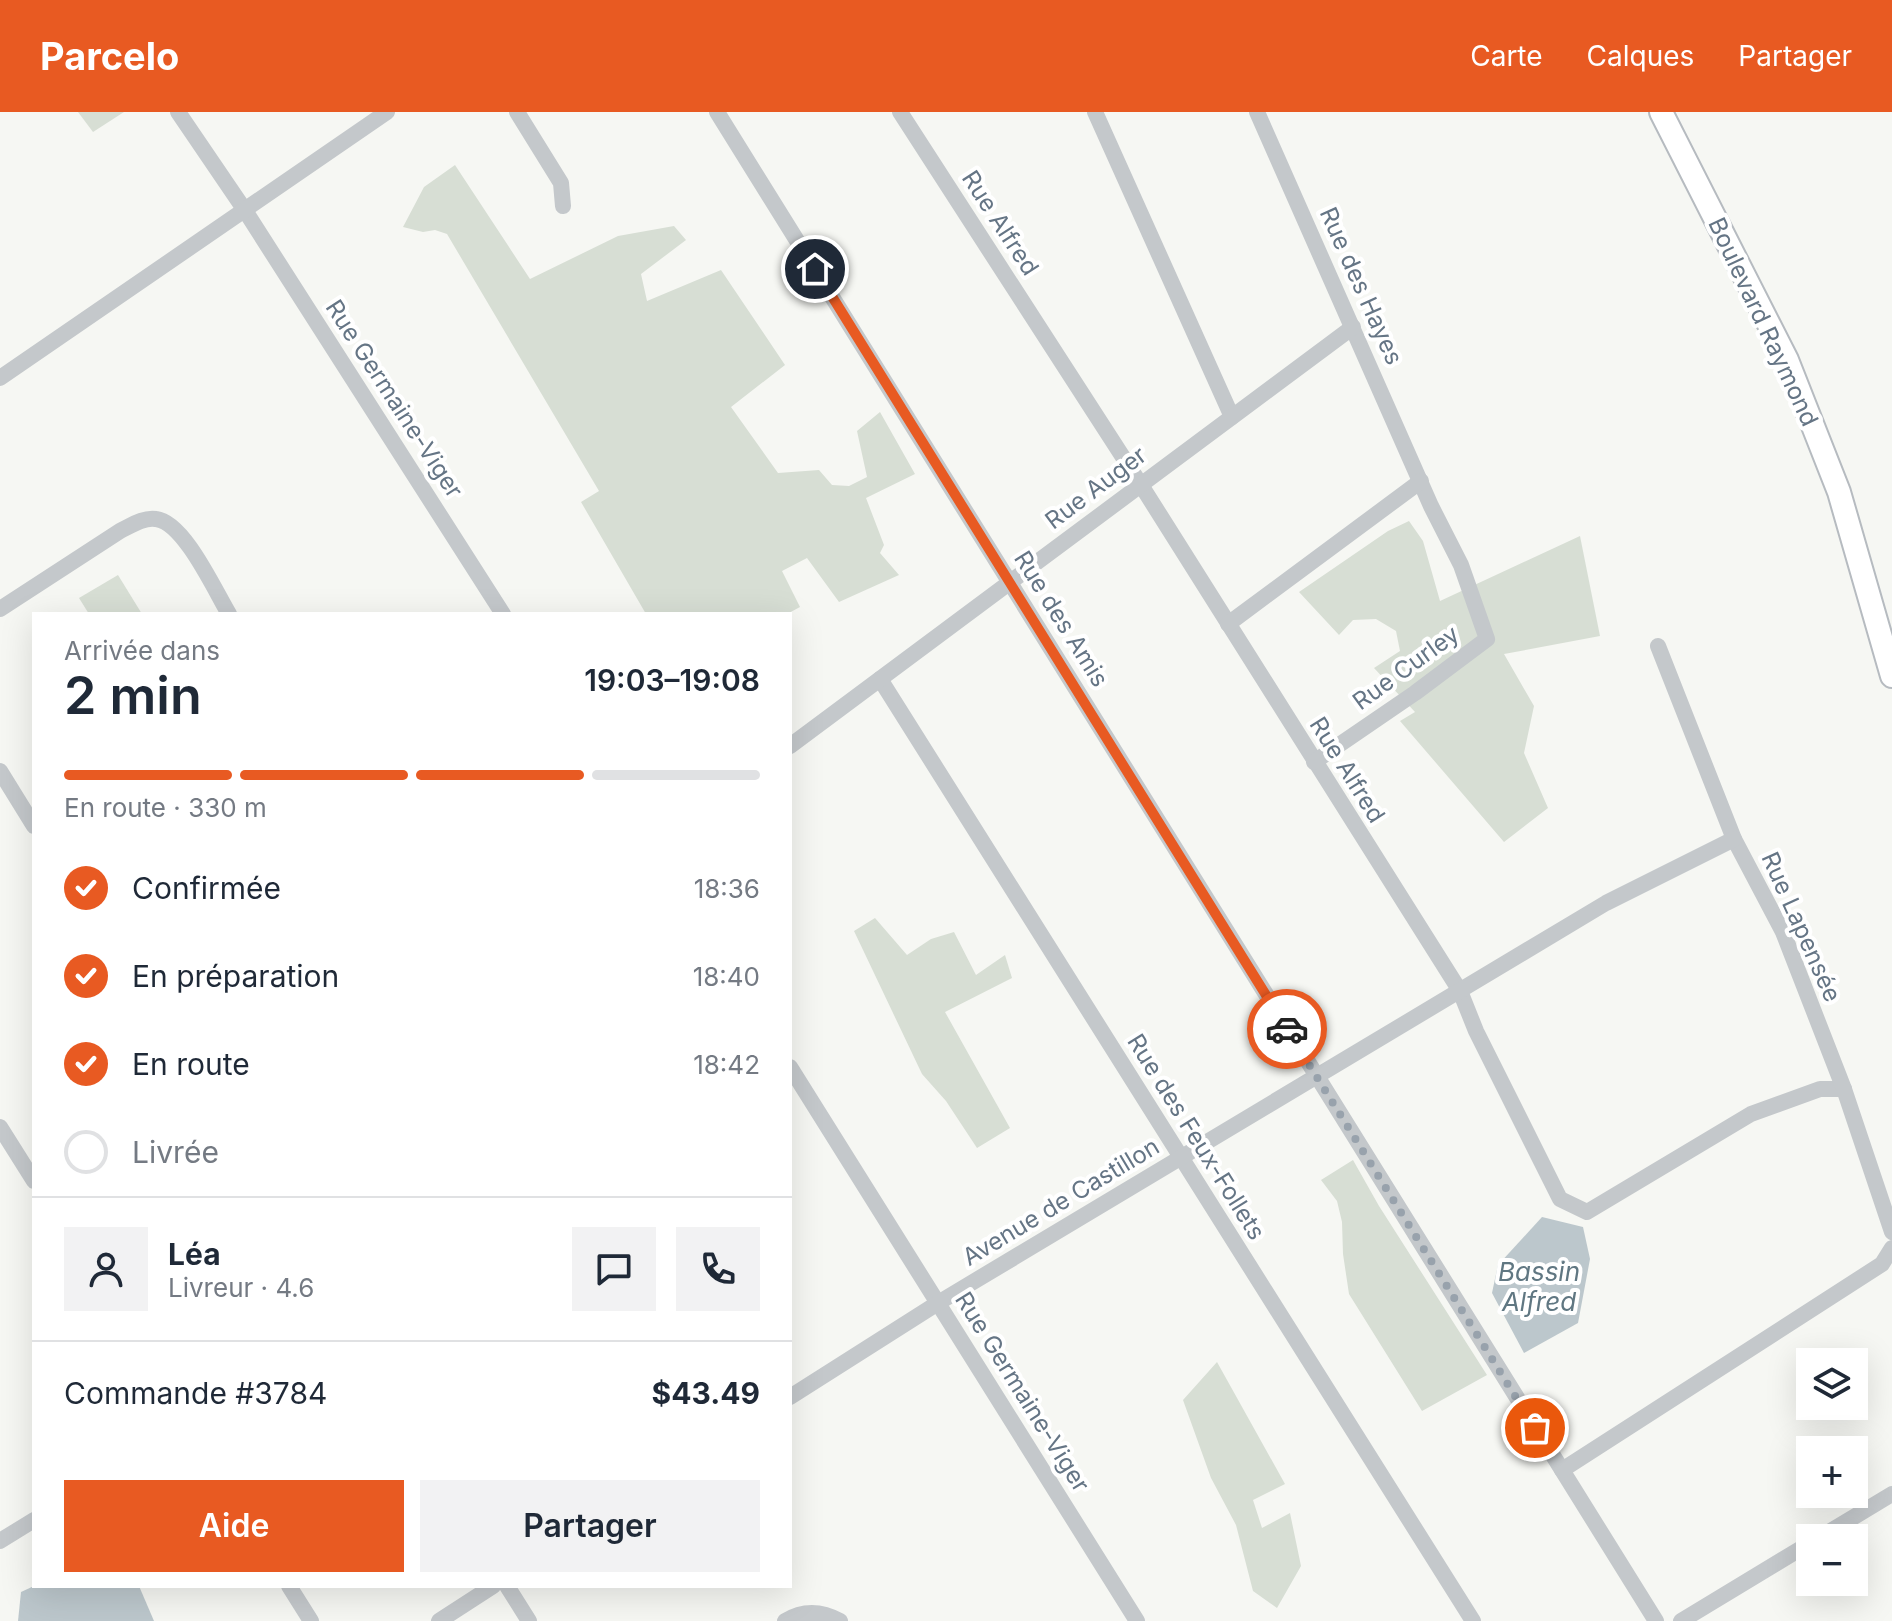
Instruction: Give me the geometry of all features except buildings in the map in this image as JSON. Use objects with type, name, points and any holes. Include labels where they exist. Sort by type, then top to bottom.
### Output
[{"type":"street","name":"Rue Germaine-Viger","points":[[178,112],[244,209],[502,612]]},
{"type":"street","points":[[0,378],[244,209],[369,117],[387,112]]},
{"type":"street","points":[[517,112],[561,183],[563,206]]},
{"type":"street","name":"Rue des Amis","points":[[717,112],[1656,1621]]},
{"type":"street","name":"Rue Alfred","points":[[900,112],[1141,485],[1460,991],[1476,1031],[1560,1199],[1587,1212],[1751,1114],[1820,1089],[1844,1089]]},
{"type":"street","points":[[1095,112],[1232,417]]},
{"type":"street","name":"Rue des Hayes","points":[[1257,112],[1461,565],[1487,639]]},
{"type":"street","name":"Boulevard Raymond","points":[[1661,112],[1787,360],[1839,492],[1892,676]]},
{"type":"street","name":"Rue Auger","points":[[792,745],[1353,327]]},
{"type":"street","points":[[1228,624],[1421,481]]},
{"type":"street","points":[[0,609],[120,531],[153,518],[166,521],[180,532],[228,612]]},
{"type":"street","name":"Rue Curley","points":[[1314,762],[1487,639]]},
{"type":"street","name":"Rue Lapensée","points":[[1658,646],[1734,839],[1783,932],[1844,1089],[1892,1232]]},
{"type":"street","name":"Rue des Feux-Follets","points":[[880,679],[1473,1621]]},
{"type":"street","points":[[0,771],[32,823]]},
{"type":"street","name":"Avenue de Castillon","points":[[792,1396],[938,1303],[1606,903],[1734,839]]},
{"type":"street","name":"Rue Germaine-Viger","points":[[792,1070],[1137,1621]]},
{"type":"street","points":[[0,1127],[32,1178]]},
{"type":"street","points":[[1562,1470],[1882,1264],[1892,1248]]},
{"type":"street","points":[[1842,1524],[1892,1494]]},
{"type":"street","points":[[0,1541],[32,1521]]},
{"type":"street","points":[[1681,1621],[1796,1551]]},
{"type":"street","points":[[290,1588],[311,1621]]},
{"type":"street","points":[[439,1621],[490,1588]]},
{"type":"street","points":[[508,1588],[529,1621]]},
{"type":"street","points":[[785,1621],[808,1613],[828,1614],[840,1621]]},
{"type":"shaded area","points":[[78,112],[124,112],[93,132]]},
{"type":"shaded area","points":[[455,165],[530,279],[618,236],[674,226],[686,240],[641,274],[647,301],[721,270],[785,365],[731,407],[778,473],[819,470],[832,485],[849,486],[867,477],[857,431],[880,412],[915,474],[866,498],[884,545],[880,553],[899,575],[839,602],[807,558],[782,571],[800,607],[791,612],[645,612],[581,502],[599,491],[447,234],[403,227],[424,187]]},
{"type":"shaded area","points":[[1409,521],[1423,541],[1440,601],[1580,536],[1600,636],[1504,654],[1534,706],[1524,753],[1548,808],[1504,842],[1400,721],[1415,712],[1374,668],[1400,651],[1396,631],[1376,619],[1353,620],[1339,635],[1299,592],[1388,531]]},
{"type":"shaded area","points":[[118,575],[141,612],[88,612],[79,598]]},
{"type":"shaded area","points":[[875,918],[907,955],[931,939],[954,932],[976,975],[1005,955],[1012,978],[945,1012],[1010,1128],[977,1148],[946,1101],[922,1074],[854,931]]},
{"type":"shaded area","points":[[1353,1160],[1487,1375],[1422,1411],[1349,1294],[1337,1201],[1321,1180]]},
{"type":"shaded area","points":[[1217,1362],[1285,1484],[1253,1500],[1262,1528],[1290,1513],[1301,1566],[1277,1608],[1253,1591],[1236,1525],[1211,1478],[1183,1400]]},
{"type":"water","name":"Bassin Alfred","points":[[1542,1217],[1583,1227],[1590,1259],[1578,1323],[1524,1353],[1492,1293],[1498,1265]]},
{"type":"water","points":[[32,1587],[140,1588],[154,1621],[18,1621],[21,1592]]},
{"type":"way so far","points":[[1287,1029],[1535,1428]]},
{"type":"route","points":[[815,269],[1287,1029]]}]
